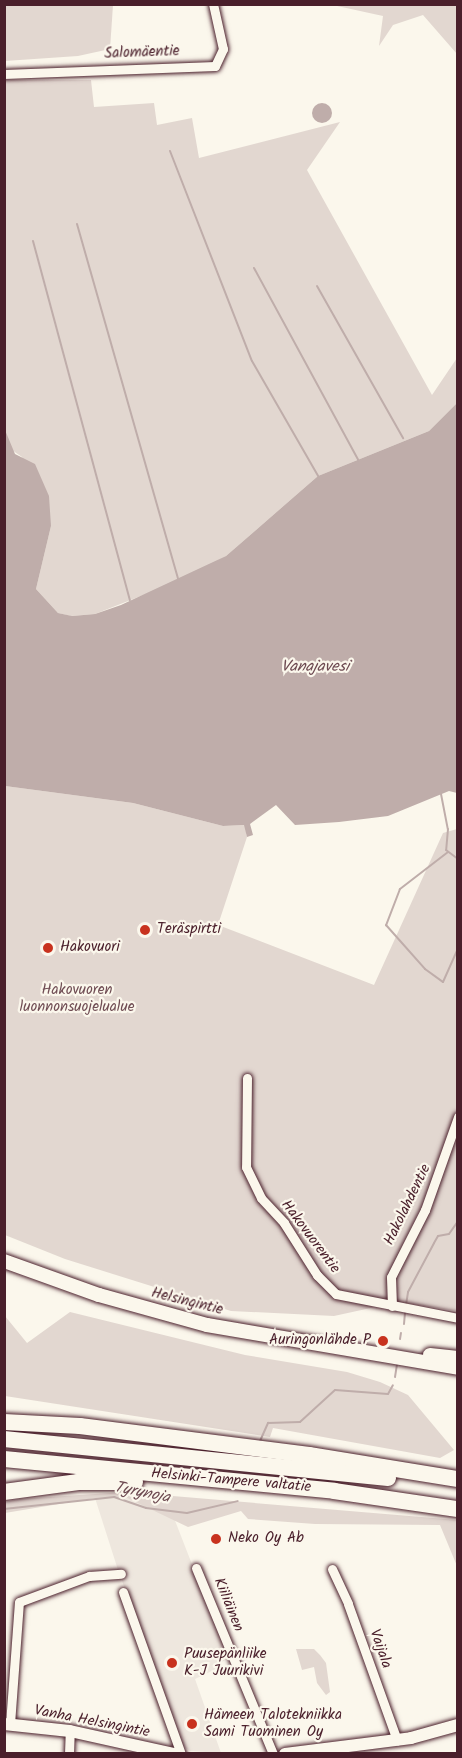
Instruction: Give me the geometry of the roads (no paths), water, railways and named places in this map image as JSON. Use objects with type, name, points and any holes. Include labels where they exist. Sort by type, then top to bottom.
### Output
[{"type":"highway","points":[[4,1411],[80,1426],[450,1482]]},
{"type":"highway","points":[[4,1422],[80,1426]]},
{"type":"highway","name":"Helsinki-Tampere valtatie","points":[[4,1439],[450,1482]]},
{"type":"highway","name":"Helsinki-Tampere valtatie","points":[[4,1459],[223,1480],[458,1509]]},
{"type":"highway","points":[[4,1492],[78,1482],[223,1480]]},
{"type":"main road","name":"Helsingintie","points":[[4,1262],[99,1295],[207,1325],[458,1368]]},
{"type":"main road","name":"Helsingintie","points":[[367,1353],[385,1350],[458,1358]]},
{"type":"street","name":"Salomäentie","points":[[4,74],[214,66],[223,49],[213,4]]},
{"type":"street","name":"Hakovuorentie","points":[[247,1078],[246,1167],[261,1198],[284,1223],[317,1275],[336,1294],[458,1318]]},
{"type":"street","name":"Hakolahdentie","points":[[392,1306],[391,1277],[434,1188],[458,1117]]},
{"type":"street","name":"Kiiliäinen","points":[[196,1568],[273,1754]]},
{"type":"street","name":"Vaijala","points":[[332,1569],[348,1604],[397,1740]]},
{"type":"street","points":[[7,1724],[19,1602],[89,1576],[121,1574]]},
{"type":"street","points":[[123,1592],[181,1754]]},
{"type":"street","name":"Vanha Helsingintie","points":[[7,1724],[70,1731],[174,1754]]},
{"type":"street","points":[[285,1754],[397,1740],[458,1725]]},
{"type":"street","points":[[69,1754],[70,1731]]},
{"type":"water","points":[[318,103],[326,103],[332,109],[332,117],[326,123],[318,123],[312,117],[312,109]]},
{"type":"water","name":"Vanajavesi","points":[[457,403],[457,793],[449,791],[388,816],[295,825],[276,805],[250,824],[253,835],[247,837],[244,825],[223,826],[133,803],[5,786],[5,430],[15,454],[35,464],[49,496],[51,526],[36,589],[58,613],[72,616],[95,614],[121,605],[226,556],[318,476],[429,431]]},
{"type":"waterway","points":[[170,151],[252,361],[318,476]]},
{"type":"waterway","points":[[77,224],[179,581]]},
{"type":"waterway","points":[[33,241],[130,600]]},
{"type":"waterway","points":[[254,268],[359,461]]},
{"type":"waterway","points":[[317,286],[403,438]]},
{"type":"waterway","name":"Tyrynoja","points":[[441,794],[448,829],[446,850],[458,859]]},
{"type":"waterway","points":[[448,852],[400,889],[386,925],[425,969],[443,982],[458,949]]},
{"type":"waterway","name":"Tyrynoja","points":[[406,1305],[408,1292],[438,1236],[449,1234],[458,1221]]},
{"type":"waterway","points":[[404,1324],[405,1312]]},
{"type":"waterway","points":[[400,1339],[401,1333]]},
{"type":"waterway","points":[[395,1377],[397,1365]]},
{"type":"waterway","name":"Tyrynoja","points":[[260,1441],[268,1423],[300,1422],[335,1390],[388,1394],[393,1385]]},
{"type":"waterway","name":"Tyrynoja","points":[[4,1509],[114,1497],[146,1508],[187,1513],[238,1501]]},
{"type":"place","name":"Teräspirtti","points":[[145,930]]},
{"type":"place","name":"Hakovuori","points":[[48,948]]},
{"type":"place","name":"Auringonlähde P","points":[[383,1341]]},
{"type":"place","name":"Neko Oy Ab","points":[[216,1539]]},
{"type":"place","name":"Puusepänliike K-J Juurikivi","points":[[172,1663]]},
{"type":"place","name":"Hämeen Talotekniikka Sami Tuominen Oy","points":[[192,1724]]},
{"type":"park label","name":"Hakovuoren luonnonsuojelualue","points":[[77,998]]}]
